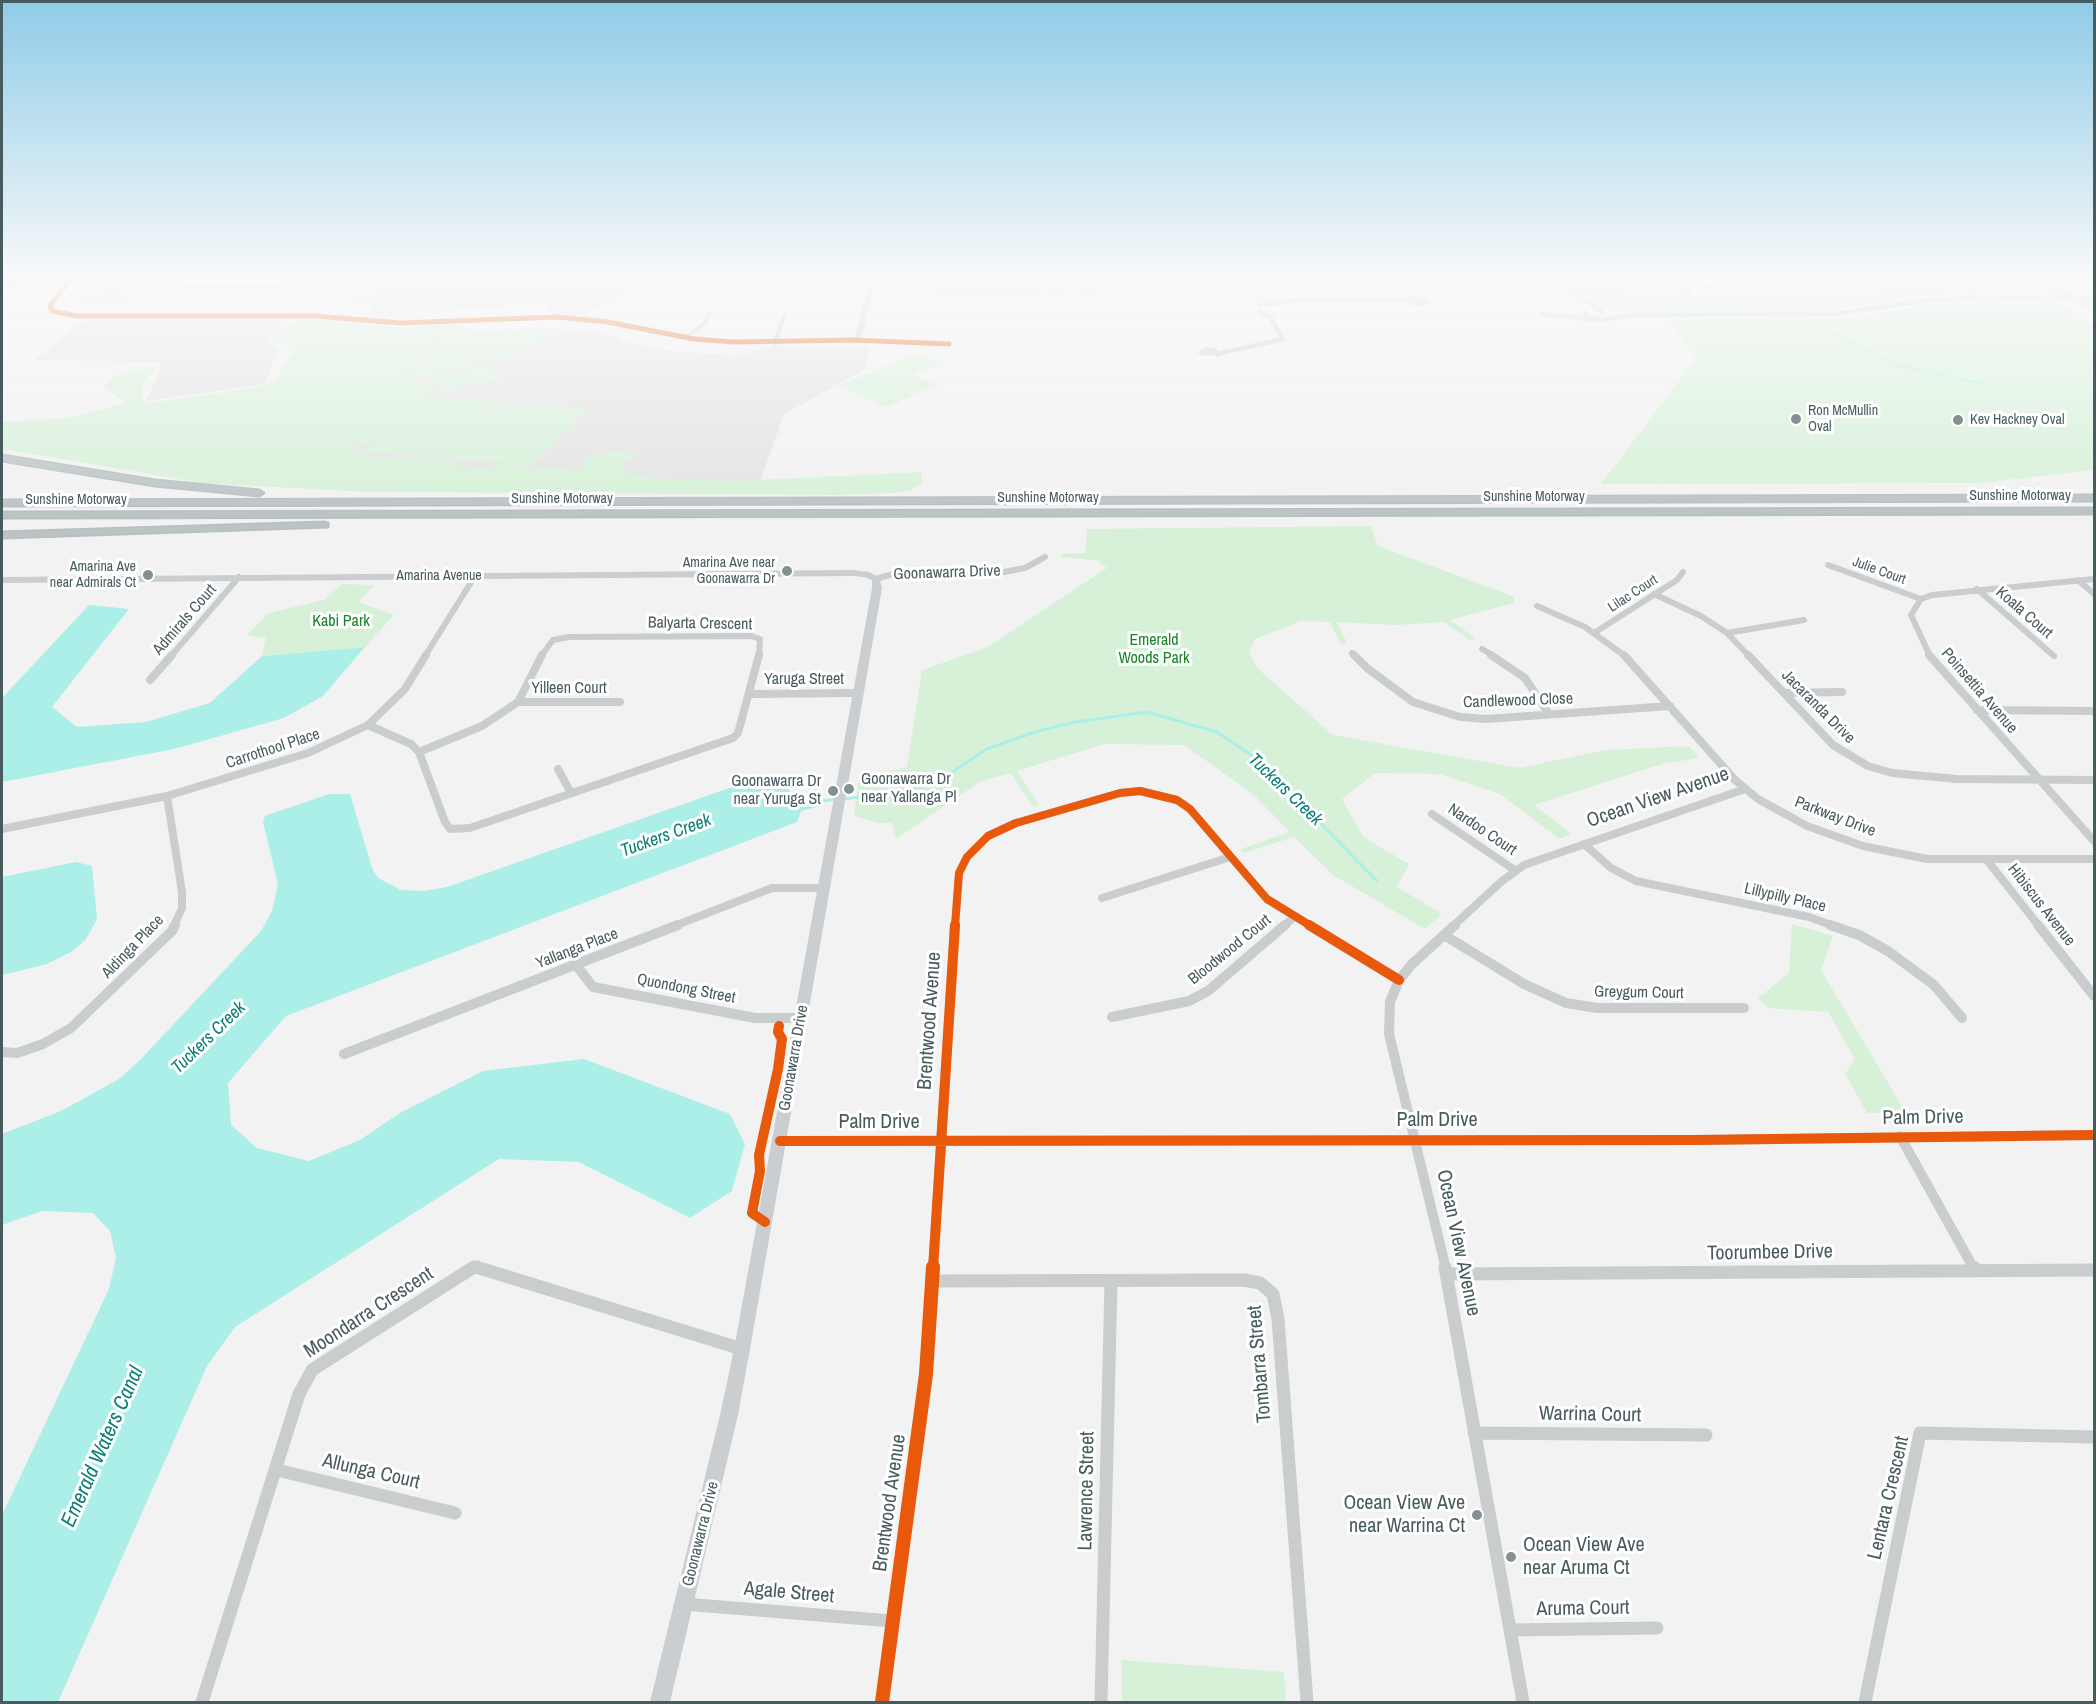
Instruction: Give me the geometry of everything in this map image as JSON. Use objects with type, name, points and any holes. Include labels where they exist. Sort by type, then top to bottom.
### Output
[{"type":"highway","points":[[2,458],[206,489],[379,499],[391,502]]},
{"type":"highway","points":[[1869,499],[1881,496],[2094,489]]},
{"type":"highway","name":"Sunshine Motorway","points":[[2,503],[2094,498]]},
{"type":"highway","name":"Sunshine Motorway","points":[[2,515],[1969,511],[1992,514],[2094,513]]},
{"type":"highway","points":[[2,535],[522,518],[537,514]]},
{"type":"street","name":"Goonawarra Drive","points":[[660,1702],[729,1415],[742,1349],[877,588],[876,579],[893,574],[1004,572],[1024,568],[1045,557]]},
{"type":"street","name":"Julie Court","points":[[1827,565],[1921,599]]},
{"type":"street","name":"Lilac Court","points":[[1594,633],[1677,580],[1683,572]]},
{"type":"street","name":"Amarina Avenue","points":[[2,580],[853,573],[866,574],[876,579]]},
{"type":"street","name":"Carrothool Place","points":[[2,829],[168,796],[308,753],[368,725],[405,689],[475,576]]},
{"type":"street","name":"Admirals Court","points":[[150,680],[239,577]]},
{"type":"street","points":[[1921,599],[1932,595],[1977,589],[2094,579]]},
{"type":"street","points":[[2078,580],[2094,594]]},
{"type":"street","name":"Koala Court","points":[[1977,589],[2054,656]]},
{"type":"street","name":"Jacaranda Drive","points":[[1654,594],[1701,616],[1727,633],[1833,745],[1868,766],[1892,772],[1944,778],[2094,780]]},
{"type":"street","name":"Poinsettia Avenue","points":[[1921,599],[1911,615],[1920,640],[1930,656],[2094,841]]},
{"type":"street","name":"Parkway Drive","points":[[1537,606],[1594,633],[1634,664],[1725,770],[1745,789],[1807,825],[1863,846],[1927,859],[2094,859]]},
{"type":"street","points":[[1727,633],[1804,620]]},
{"type":"street","name":"Balyarta Crescent","points":[[418,752],[445,822],[450,829],[470,828],[733,738],[738,733],[762,647],[760,639],[751,636],[569,637],[553,640],[546,646],[518,702]]},
{"type":"street","points":[[1482,649],[1518,672],[1549,714]]},
{"type":"street","name":"Candlewood Close","points":[[1352,653],[1401,695],[1442,713],[1476,719],[1670,706]]},
{"type":"street","points":[[1784,693],[1842,692]]},
{"type":"street","name":"Yaruga Street","points":[[750,694],[857,693]]},
{"type":"street","points":[[368,725],[411,744],[418,752],[475,730],[518,702]]},
{"type":"street","name":"Yilleen Court","points":[[518,702],[620,702]]},
{"type":"street","points":[[1977,710],[2094,711]]},
{"type":"street","points":[[558,769],[571,792]]},
{"type":"street","name":"Ocean View Avenue","points":[[1523,1702],[1447,1274],[1389,1034],[1390,1002],[1399,980],[1412,964],[1516,870],[1535,860],[1745,789]]},
{"type":"street","name":"Brentwood Avenue","points":[[882,1702],[926,1374],[957,887],[962,865],[972,849],[988,836],[1016,823],[1111,795],[1140,791],[1160,794],[1184,804],[1259,892],[1294,917],[1399,980]]},
{"type":"street","name":"Aldinga Place","points":[[2,1052],[17,1053],[43,1044],[71,1028],[172,931],[182,908],[182,892],[168,796]]},
{"type":"street","name":"Nardoo Court","points":[[1432,814],[1516,870]]},
{"type":"street","name":"Lillypilly Place","points":[[1584,844],[1611,868],[1636,881],[1809,917],[1859,935],[1887,951],[1934,985],[1962,1018]]},
{"type":"street","points":[[1102,898],[1230,857]]},
{"type":"street","name":"Hibiscus Avenue","points":[[1987,860],[2094,996]]},
{"type":"street","name":"Yallanga Place","points":[[344,1054],[772,888],[824,888]]},
{"type":"street","name":"Bloodwood Court","points":[[1112,1017],[1189,1001],[1208,991],[1294,917]]},
{"type":"street","name":"Greygum Court","points":[[1444,935],[1524,984],[1566,1003],[1597,1008],[1744,1008]]},
{"type":"street","name":"Quondong Street","points":[[576,965],[593,987],[755,1018],[800,1018]]},
{"type":"street","name":"Palm Drive","points":[[780,1141],[1415,1138],[1695,1140],[2094,1135]]},
{"type":"street","points":[[1900,1136],[1976,1270]]},
{"type":"street","name":"Moondarra Crescent","points":[[202,1702],[299,1395],[312,1370],[475,1267],[742,1349]]},
{"type":"street","name":"Toorumbee Drive","points":[[1447,1274],[2094,1270]]},
{"type":"street","name":"Tombarra Street","points":[[933,1281],[1244,1280],[1260,1283],[1273,1294],[1278,1319],[1307,1702]]},
{"type":"street","name":"Lawrence Street","points":[[1101,1702],[1111,1281]]},
{"type":"street","name":"Warrina Court","points":[[1474,1433],[1706,1436]]},
{"type":"street","name":"Lentara Crescent","points":[[1865,1702],[1920,1433],[2094,1437]]},
{"type":"street","name":"Allunga Court","points":[[276,1470],[455,1513]]},
{"type":"street","name":"Agale Street","points":[[684,1604],[892,1621]]},
{"type":"street","name":"Aruma Court","points":[[1510,1630],[1657,1628]]},
{"type":"shaded area","points":[[41,356],[276,356],[265,384],[146,401],[162,365],[157,362],[35,360]]},
{"type":"shaded area","points":[[399,356],[868,356],[865,370],[784,414],[759,485],[304,459]]},
{"type":"green space","points":[[289,356],[420,356],[405,371],[404,377],[411,382],[423,380],[434,391],[375,440],[354,447],[358,453],[378,457],[458,461],[455,466],[492,468],[497,464],[578,470],[588,457],[608,452],[637,454],[623,463],[624,471],[645,478],[736,481],[921,472],[923,482],[912,490],[894,493],[839,495],[366,492],[201,483],[2,449],[2,422],[68,418],[125,403],[103,387],[116,375],[144,368],[156,369],[143,384],[141,400],[148,403],[259,387],[274,382]]},
{"type":"green space","points":[[424,356],[510,356],[412,380],[408,373]]},
{"type":"green space","points":[[913,356],[921,356],[941,363],[913,375],[938,385],[886,407],[836,386]]},
{"type":"green space","points":[[1694,356],[2094,356],[2094,470],[1980,483],[1601,484],[1696,358]]},
{"type":"green space","points":[[489,365],[502,377],[441,392],[430,379]]},
{"type":"green space","points":[[429,397],[589,409],[533,465],[362,452]]},
{"type":"green space","name":"Emerald Woods Park","points":[[1371,526],[1378,546],[1515,597],[1514,603],[1450,620],[1475,638],[1470,640],[1444,622],[1396,625],[1337,622],[1347,643],[1341,645],[1330,622],[1301,621],[1255,639],[1249,651],[1257,668],[1333,735],[1519,768],[1606,750],[1689,746],[1699,758],[1662,764],[1534,805],[1572,834],[1559,839],[1500,794],[1440,774],[1375,773],[1342,799],[1363,837],[1409,864],[1397,887],[1442,914],[1425,929],[1333,875],[1294,837],[1244,853],[1241,849],[1290,832],[1253,794],[1184,745],[1104,744],[1017,771],[1039,805],[1033,807],[1011,773],[981,781],[896,839],[892,823],[878,823],[854,816],[859,778],[907,767],[922,670],[986,648],[1107,568],[1096,560],[1061,557],[1061,554],[1085,553],[1087,529]]},
{"type":"green space","name":"Kabi Park","points":[[342,584],[374,585],[358,602],[394,615],[365,647],[262,656],[266,638],[247,635],[269,613],[324,600]]},
{"type":"green space","points":[[1792,924],[1833,936],[1821,970],[1906,1113],[1867,1113],[1845,1074],[1855,1059],[1828,1012],[1768,1008],[1758,998],[1789,973]]},
{"type":"green space","points":[[1121,1660],[1284,1672],[1286,1702],[1122,1702]]},
{"type":"water","points":[[89,605],[129,609],[52,707],[77,727],[146,722],[210,703],[262,656],[365,647],[323,696],[284,718],[174,749],[2,782],[2,698]]},
{"type":"water","name":"Emerald Waters Canal","points":[[779,775],[795,799],[822,798],[821,806],[801,811],[797,822],[286,1016],[228,1083],[231,1125],[257,1148],[309,1161],[360,1140],[400,1113],[483,1071],[584,1059],[730,1114],[745,1144],[732,1191],[690,1218],[579,1162],[499,1159],[235,1327],[207,1366],[58,1702],[2,1702],[2,1515],[109,1289],[116,1258],[110,1231],[93,1213],[42,1211],[2,1225],[2,1134],[61,1111],[119,1079],[141,1059],[261,931],[272,911],[278,884],[263,822],[265,816],[329,794],[350,794],[372,868],[378,878],[401,890],[424,891],[447,887],[755,779]]},
{"type":"water","points":[[76,862],[92,866],[97,919],[86,939],[73,951],[47,964],[2,975],[2,877]]},
{"type":"waterway","points":[[1878,356],[1900,366],[1984,384]]},
{"type":"waterway","name":"Tuckers Creek","points":[[844,799],[887,794],[936,783],[987,749],[1038,731],[1075,722],[1147,712],[1217,732],[1260,761],[1377,881]]},
{"type":"waterway","name":"Tuckers Creek","points":[[820,801],[838,799]]},
{"type":"cycle path","points":[[882,1702],[926,1374],[957,887],[959,873],[967,857],[988,836],[1016,823],[1120,793],[1140,791],[1159,794],[1177,800],[1190,809],[1267,899],[1399,980]]},
{"type":"cycle path","points":[[765,1222],[752,1213],[760,1171],[759,1155],[778,1069],[782,1039],[778,1032],[779,1026]]},
{"type":"cycle path","points":[[780,1141],[1695,1140],[2094,1135]]},
{"type":"place","name":"Ron McMullin Oval","points":[[1796,419]]},
{"type":"place","name":"Kev Hackney Oval","points":[[1958,420]]},
{"type":"place","name":"Amarina Ave near Goonawarra Dr","points":[[787,571]]},
{"type":"place","name":"Amarina Ave near Admirals Ct","points":[[148,575]]},
{"type":"place","name":"Goonawarra Dr near Yallanga Pl","points":[[849,789]]},
{"type":"place","name":"Goonawarra Dr near Yuruga St","points":[[833,791]]},
{"type":"place","name":"Ocean View Ave near Warrina Ct","points":[[1477,1515]]},
{"type":"place","name":"Ocean View Ave near Aruma Ct","points":[[1511,1557]]}]
